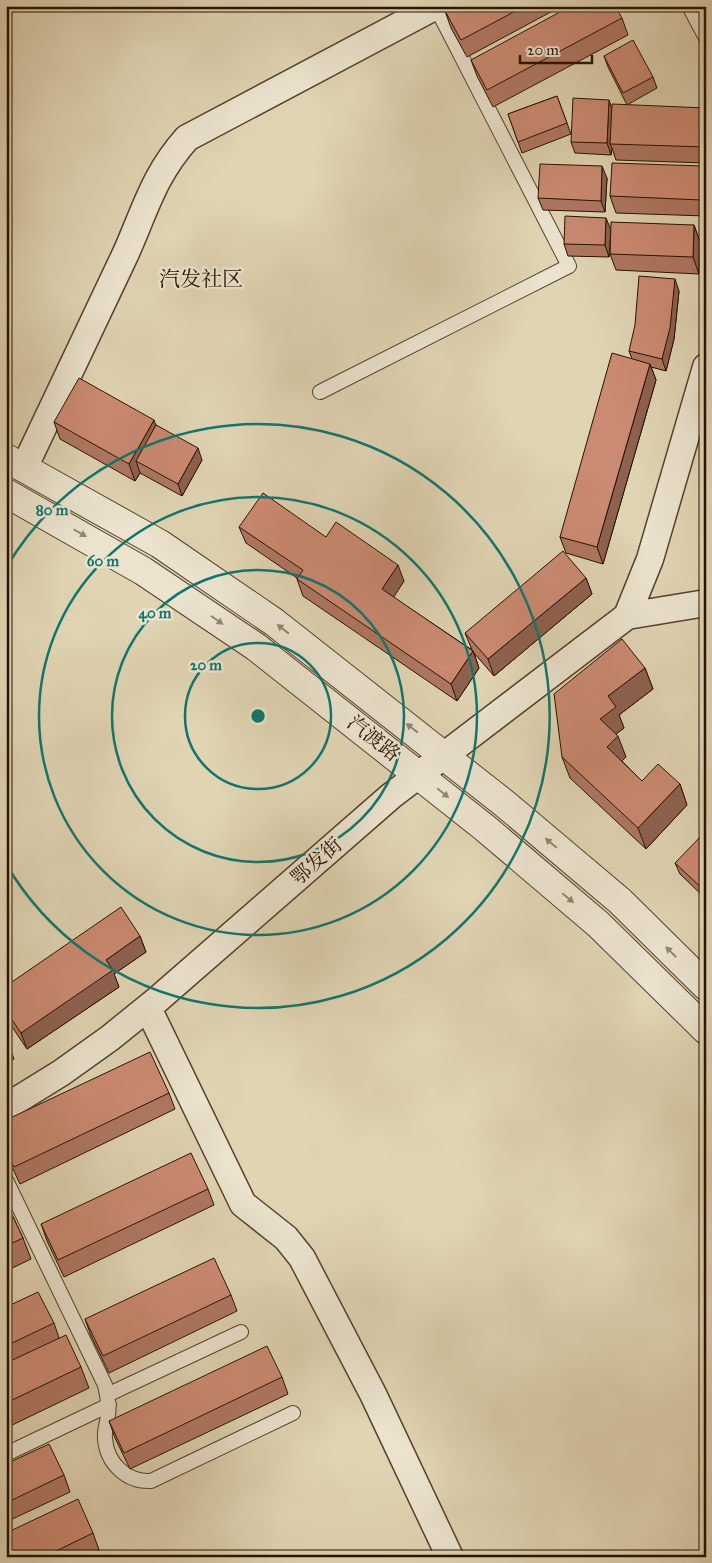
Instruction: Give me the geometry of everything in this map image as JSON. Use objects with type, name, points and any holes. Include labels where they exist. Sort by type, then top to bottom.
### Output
[{"type":"street","points":[[15,463],[128,248],[157,178],[172,155],[187,138],[437,7]]},
{"type":"street","points":[[627,616],[650,559],[706,367]]},
{"type":"street","name":"汽渡路","points":[[15,463],[152,539],[274,622],[445,755],[620,901],[706,986]]},
{"type":"street","name":"汽渡路","points":[[6,493],[135,566],[208,613],[256,647],[419,774],[598,924],[706,1030]]},
{"type":"street","points":[[627,616],[706,604]]},
{"type":"street","name":"鄂发街","points":[[6,1107],[61,1073],[148,1008],[391,796],[627,616]]},
{"type":"street","points":[[148,1008],[243,1204],[286,1238],[302,1258],[373,1394],[450,1557]]},
{"type":"lane","points":[[689,6],[706,38]]},
{"type":"lane","points":[[320,392],[569,266],[437,7]]},
{"type":"lane","points":[[6,1180],[108,1400],[104,1437],[111,1459],[126,1476],[143,1481],[151,1480],[293,1413]]},
{"type":"lane","points":[[6,1454],[241,1332]]},
{"type":"building","points":[[454,6],[525,6],[461,40],[445,11]]},
{"type":"building","points":[[571,6],[615,6],[622,18],[487,90],[471,60]]},
{"type":"building","points":[[633,40],[653,77],[623,93],[604,56]]},
{"type":"building","points":[[557,96],[567,123],[518,142],[508,114]]},
{"type":"building","points":[[573,98],[609,100],[607,143],[571,142]]},
{"type":"building","points":[[612,104],[706,108],[706,147],[610,144]]},
{"type":"building","points":[[612,163],[702,166],[701,200],[610,196]]},
{"type":"building","points":[[540,164],[602,166],[601,201],[538,198]]},
{"type":"building","points":[[565,216],[606,218],[605,245],[564,244]]},
{"type":"building","points":[[611,222],[694,225],[693,257],[610,254]]},
{"type":"building","points":[[639,276],[675,279],[670,328],[662,359],[629,351],[635,325]]},
{"type":"building","points":[[612,353],[650,364],[597,547],[560,537]]},
{"type":"building","points":[[79,378],[154,420],[129,464],[54,422]]},
{"type":"building","points":[[156,425],[198,448],[178,484],[136,461]]},
{"type":"building","points":[[702,433],[706,433],[706,479],[701,479]]},
{"type":"building","points":[[263,493],[326,537],[336,522],[398,565],[382,589],[473,651],[451,684],[297,579],[303,570],[239,527]]},
{"type":"building","points":[[704,500],[706,501],[706,522],[703,522]]},
{"type":"building","points":[[563,551],[586,578],[488,659],[465,633]]},
{"type":"building","points":[[622,639],[645,668],[608,696],[616,707],[600,719],[618,736],[607,747],[642,781],[658,764],[680,784],[638,828],[562,757],[554,694]]},
{"type":"building","points":[[703,834],[706,837],[706,892],[675,863]]},
{"type":"building","points":[[121,907],[140,936],[106,960],[113,970],[21,1033],[6,1011],[6,986]]},
{"type":"building","points":[[6,1042],[10,1048],[6,1050]]},
{"type":"building","points":[[150,1052],[169,1093],[14,1167],[6,1150],[6,1120]]},
{"type":"building","points":[[191,1153],[208,1189],[58,1260],[41,1224]]},
{"type":"building","points":[[6,1202],[23,1238],[6,1246]]},
{"type":"building","points":[[214,1258],[231,1295],[103,1356],[85,1319]]},
{"type":"building","points":[[38,1292],[54,1323],[6,1346],[6,1307]]},
{"type":"building","points":[[66,1335],[81,1367],[6,1403],[6,1363]]},
{"type":"building","points":[[267,1346],[282,1377],[124,1453],[109,1421]]},
{"type":"building","points":[[49,1444],[64,1475],[6,1503],[6,1464]]},
{"type":"building","points":[[78,1499],[93,1533],[44,1557],[6,1557],[6,1533]]},
{"type":"district","name":"汽发社区","points":[[201,279]]}]
